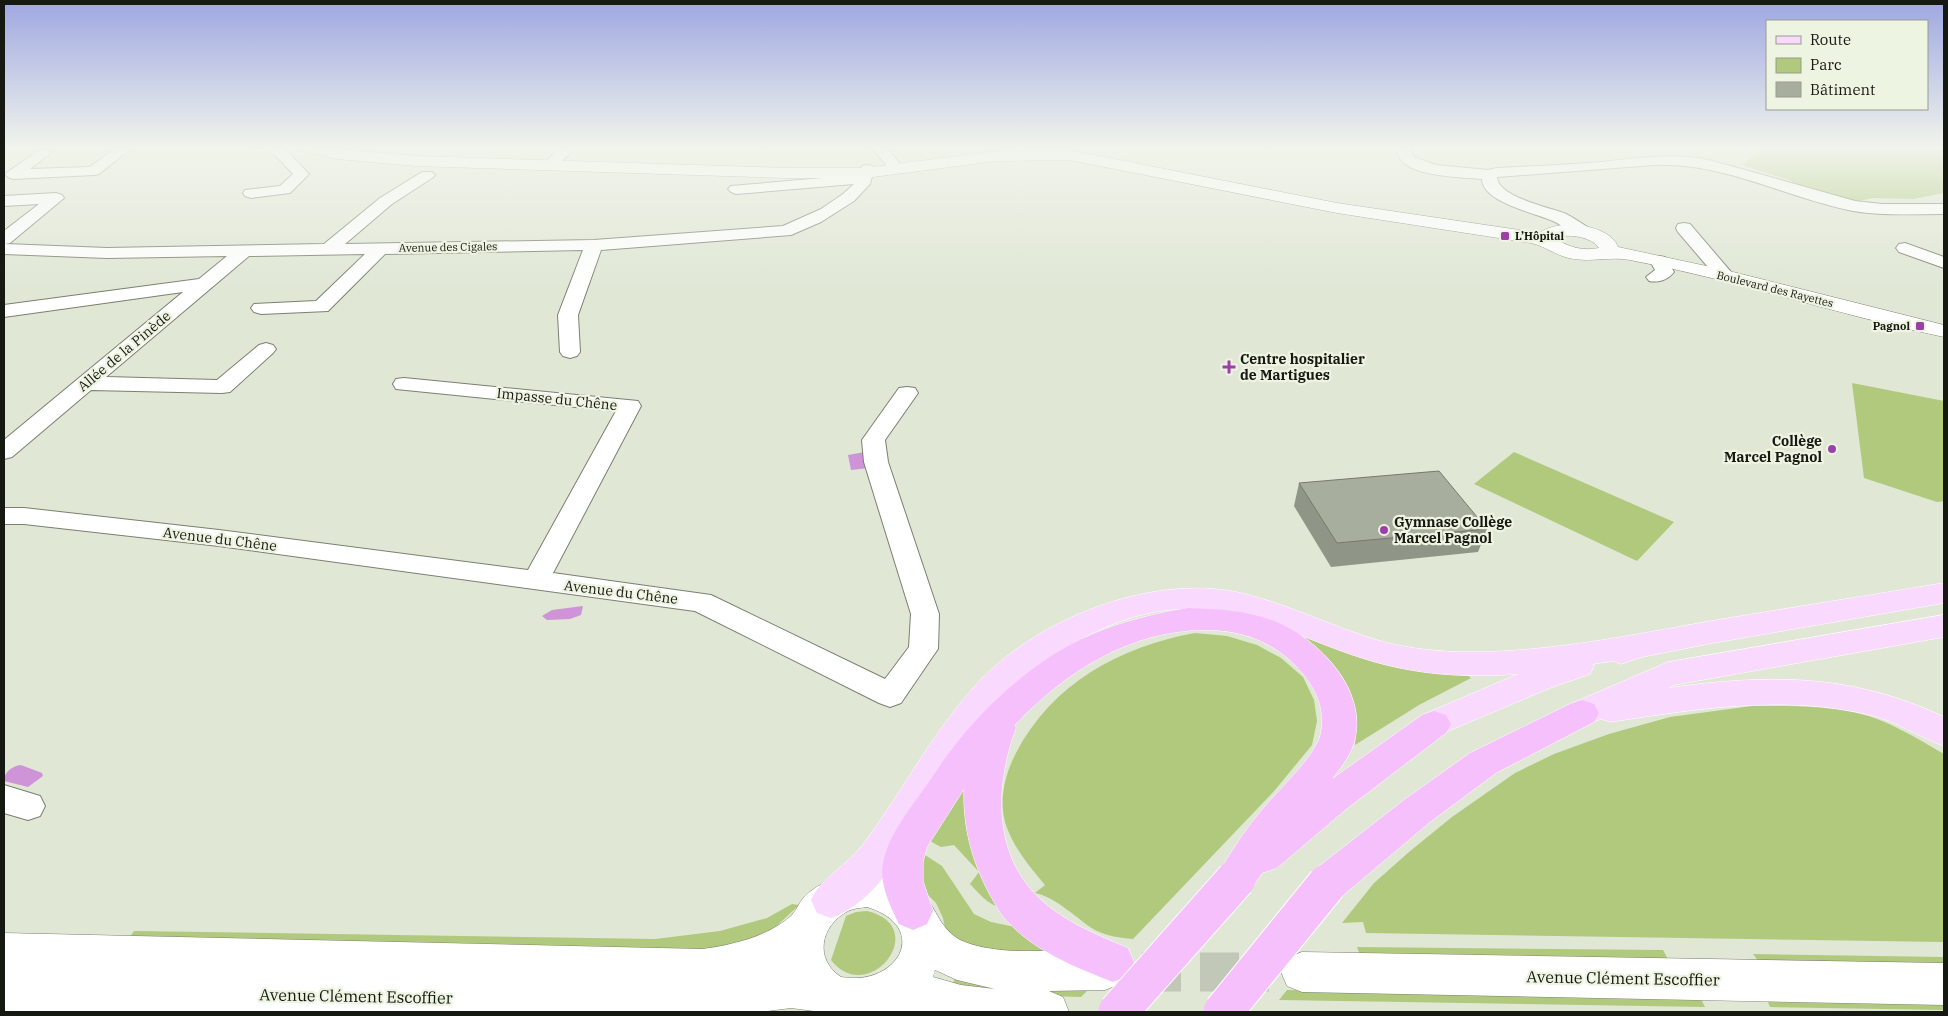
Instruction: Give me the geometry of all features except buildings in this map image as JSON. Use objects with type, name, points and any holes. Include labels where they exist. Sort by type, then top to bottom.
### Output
[{"type":"highway","points":[[917,920],[904,888],[902,876],[907,848],[963,760],[1006,713],[1037,684],[1088,650],[1122,633],[1150,624],[1179,619],[1212,618],[1238,621],[1277,635],[1292,644],[1325,676],[1334,692],[1339,711],[1340,729],[1335,748],[1278,819],[1236,879],[1118,1012]]},
{"type":"highway","points":[[1006,713],[993,739],[982,796],[982,825],[996,869],[1018,904],[1026,913],[1109,966]]},
{"type":"highway","points":[[1224,1012],[1327,884],[1417,811],[1483,763],[1582,713]]},
{"type":"highway","points":[[1236,879],[1332,799],[1434,724]]},
{"type":"main road","points":[[1265,193],[1329,207],[1436,220],[1585,233],[1606,247],[1592,255],[1572,253],[1556,248],[1555,231]]},
{"type":"main road","name":"Boulevard des Rayettes","points":[[1606,247],[1944,324]]},
{"type":"main road","name":"Boulevard des Rayettes","points":[[1606,247],[1657,269],[1721,272],[1944,331]]},
{"type":"main road","points":[[1047,1012],[985,1010],[962,1006],[923,995],[886,995],[865,1001],[844,1000],[826,992],[812,980],[804,964],[802,946],[819,914],[874,861],[963,725],[990,690],[1008,673],[1053,640],[1089,622],[1129,606],[1181,599],[1226,600],[1275,613],[1370,650],[1414,660],[1462,664],[1504,663],[1637,646],[1944,593]]},
{"type":"main road","points":[[1582,713],[1668,674],[1944,626]]},
{"type":"main road","points":[[1434,724],[1538,679],[1637,646]]},
{"type":"main road","points":[[1582,713],[1732,693],[1819,693],[1872,702],[1905,714],[1942,732]]},
{"type":"main road","points":[[4,953],[702,969],[726,967],[770,952],[848,892],[867,889],[884,891],[902,899],[930,941],[943,953],[973,965],[995,969],[1109,966]]},
{"type":"main road","points":[[886,995],[904,983],[916,967],[923,948],[917,920]]},
{"type":"main road","name":"Avenue Clément Escoffier","points":[[1302,972],[1944,984]]},
{"type":"main road","name":"Avenue Clément Escoffier","points":[[4,990],[700,1002],[777,988],[791,987],[826,992]]},
{"type":"street","points":[[330,248],[386,201],[398,193]]},
{"type":"street","name":"Avenue des Cigales","points":[[4,249],[107,253],[594,245],[785,231],[810,222],[853,193]]},
{"type":"street","points":[[1498,193],[1555,231]]},
{"type":"street","points":[[1811,193],[1854,206],[1882,209],[1944,209]]},
{"type":"street","points":[[4,201],[56,198],[4,239]]},
{"type":"street","points":[[1684,228],[1721,272]]},
{"type":"street","points":[[570,352],[568,315],[594,245]]},
{"type":"street","points":[[261,308],[321,307],[382,248]]},
{"type":"street","points":[[1905,248],[1944,263]]},
{"type":"street","name":"Allée de la Pinède","points":[[4,452],[245,250]]},
{"type":"street","points":[[4,310],[204,284]]},
{"type":"street","points":[[87,382],[222,386],[266,349]]},
{"type":"street","name":"Impasse du Chêne","points":[[404,384],[630,406],[535,581]]},
{"type":"street","name":"Avenue du Chêne","points":[[4,516],[24,516],[219,538],[701,602],[890,695],[924,649],[925,614],[876,462],[873,440],[907,393]]},
{"type":"green space","points":[[1818,193],[1942,193],[1913,199],[1873,198],[1858,201]]},
{"type":"green space","points":[[1852,383],[1944,401],[1944,501],[1937,502],[1864,478]]},
{"type":"green space","points":[[1514,452],[1674,522],[1637,561],[1474,484]]},
{"type":"green space","points":[[1195,633],[1227,636],[1257,645],[1281,658],[1303,677],[1314,700],[1317,721],[1312,745],[1275,790],[1133,939],[1109,935],[1095,930],[1051,899],[1035,893],[1045,885],[1019,851],[1007,828],[1003,810],[1005,781],[1015,755],[1030,730],[1048,708],[1068,689],[1114,659],[1167,639]]},
{"type":"green space","points":[[1304,634],[1467,675],[1471,678],[1419,705],[1355,745],[1355,710],[1352,696],[1338,670],[1303,636]]},
{"type":"green space","points":[[1752,706],[1818,707],[1857,713],[1891,725],[1944,754],[1944,942],[1366,933],[1363,922],[1342,923],[1374,883],[1409,852],[1452,817],[1515,773],[1554,754],[1609,734],[1670,717]]},
{"type":"green space","points":[[971,777],[1006,908],[990,903],[970,884],[979,872],[954,845],[941,847],[930,841]]},
{"type":"green space","points":[[925,855],[942,866],[974,914],[991,922],[1015,927],[1050,954],[993,956],[947,938],[943,918],[936,903],[923,890],[919,878]]},
{"type":"green space","points":[[792,904],[799,905],[762,940],[707,954],[126,943],[134,931],[655,939],[720,931],[767,918]]},
{"type":"green space","points":[[867,911],[886,920],[894,932],[894,946],[888,960],[876,970],[862,975],[846,972],[831,960],[846,916],[856,912]]},
{"type":"green space","points":[[1357,947],[1663,950],[1671,965],[1362,961]]},
{"type":"green space","points":[[1753,954],[1944,957],[1944,970],[1762,966]]},
{"type":"green space","points":[[955,977],[1088,990],[1081,997],[989,994],[952,987]]},
{"type":"green space","points":[[1287,990],[1700,997],[1705,1007],[1279,1000]]},
{"type":"green space","points":[[1766,998],[1944,1002],[1944,1010],[1770,1007]]},
{"type":"green space","points":[[80,1007],[354,1012],[72,1012]]},
{"type":"shaded area","points":[[865,452],[869,468],[851,470],[848,455]]},
{"type":"shaded area","points":[[583,606],[581,615],[570,619],[547,620],[542,616],[552,610]]},
{"type":"shaded area","points":[[21,765],[42,773],[43,776],[28,787],[4,781],[5,775],[9,770]]},
{"type":"tunnel","points":[[1142,972],[1269,972]]},
{"type":"place","name":"L’Hôpital","points":[[1505,236]]},
{"type":"place","name":"Pagnol","points":[[1920,326]]},
{"type":"place","name":"Centre hospitalier de Martigues","points":[[1229,367]]},
{"type":"place","name":"Collège Marcel Pagnol","points":[[1832,449]]},
{"type":"place","name":"Gymnase Collège Marcel Pagnol","points":[[1384,530]]}]
